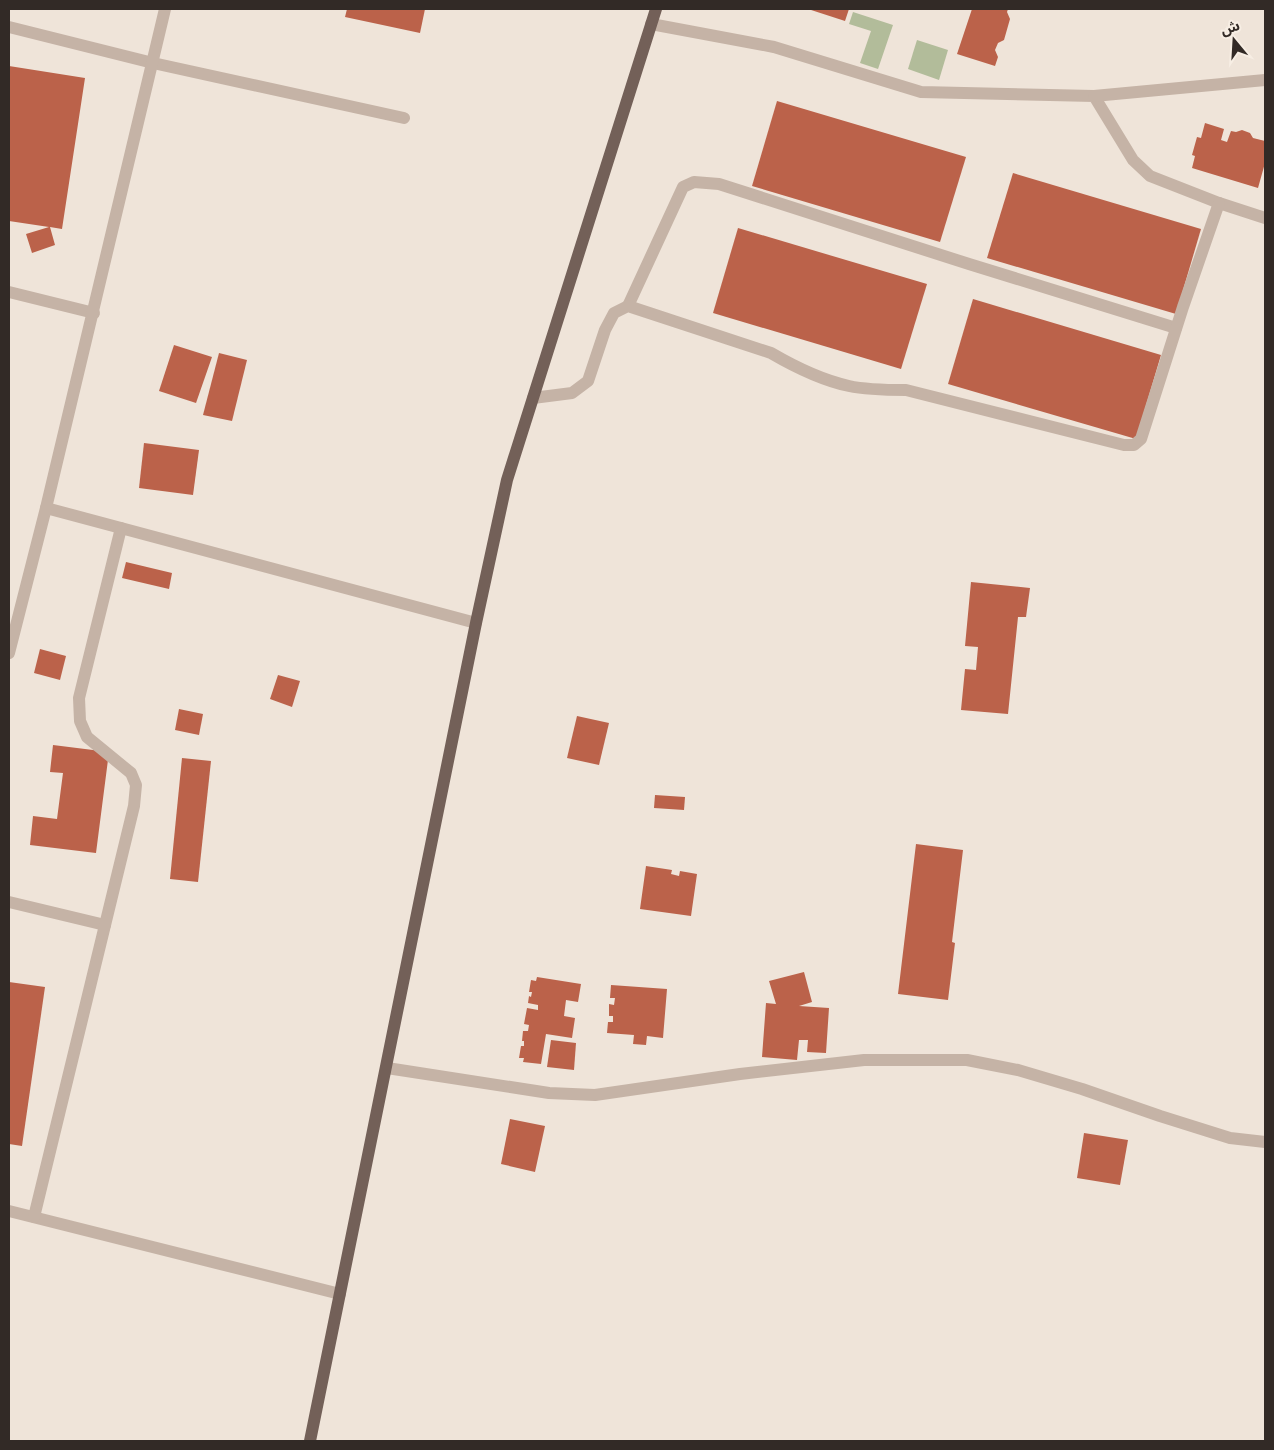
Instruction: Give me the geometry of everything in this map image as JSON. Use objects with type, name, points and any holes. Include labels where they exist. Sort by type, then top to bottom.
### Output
[{"type":"main road","points":[[310,1441],[507,480],[656,9]]},
{"type":"street","points":[[9,653],[94,313],[166,9]]},
{"type":"street","points":[[651,24],[774,47],[921,92],[1094,96],[1265,80]]},
{"type":"street","points":[[9,27],[153,63],[404,118]]},
{"type":"street","points":[[1094,96],[1133,160],[1150,176],[1219,203],[1265,218]]},
{"type":"street","points":[[628,306],[683,187],[694,182],[719,184],[1176,328]]},
{"type":"street","points":[[533,398],[572,393],[588,381],[609,321],[614,312],[628,306],[771,353],[792,365],[849,386],[880,390],[906,390],[1124,446],[1134,445],[1141,439],[1176,328],[1219,203]]},
{"type":"street","points":[[9,292],[94,313]]},
{"type":"street","points":[[46,508],[476,624]]},
{"type":"street","points":[[34,1218],[134,806],[136,785],[131,773],[87,737],[80,721],[78,698],[121,528]]},
{"type":"street","points":[[9,902],[105,926]]},
{"type":"street","points":[[387,1068],[548,1093],[595,1094],[740,1074],[864,1060],[967,1060],[1018,1070],[1230,1138],[1265,1142]]},
{"type":"street","points":[[9,1211],[340,1294]]},
{"type":"green space","points":[[853,12],[893,25],[878,69],[860,63],[871,31],[849,24]]},
{"type":"green space","points":[[917,40],[948,50],[939,80],[908,69]]},
{"type":"building","points":[[347,9],[425,9],[420,33],[345,17]]},
{"type":"building","points":[[808,9],[849,9],[845,21]]},
{"type":"building","points":[[972,9],[1008,9],[1007,12],[1010,19],[1004,40],[998,43],[995,50],[998,57],[995,66],[957,54]]},
{"type":"building","points":[[9,66],[85,78],[62,229],[50,227],[55,245],[32,253],[26,234],[49,227],[9,221]]},
{"type":"building","points":[[777,101],[966,157],[940,242],[752,186]]},
{"type":"building","points":[[1205,123],[1224,129],[1221,140],[1227,142],[1231,131],[1242,130],[1250,133],[1253,138],[1265,141],[1265,163],[1258,188],[1192,168],[1195,156],[1192,155],[1197,137],[1201,138]]},
{"type":"building","points":[[1013,173],[1201,229],[1176,314],[987,258]]},
{"type":"building","points":[[738,228],[927,284],[901,369],[713,313]]},
{"type":"building","points":[[973,299],[1161,355],[1136,439],[948,384]]},
{"type":"building","points":[[174,345],[212,357],[196,403],[159,391]]},
{"type":"building","points":[[219,353],[247,360],[232,421],[203,415]]},
{"type":"building","points":[[144,443],[199,450],[193,495],[139,488]]},
{"type":"building","points":[[126,562],[172,573],[169,589],[122,578]]},
{"type":"building","points":[[971,582],[1030,588],[1026,617],[1018,617],[1008,714],[961,710],[965,669],[976,670],[978,647],[965,646]]},
{"type":"building","points":[[40,649],[66,656],[60,680],[34,673]]},
{"type":"building","points":[[278,675],[300,681],[292,707],[270,699]]},
{"type":"building","points":[[179,709],[203,714],[199,735],[175,730]]},
{"type":"building","points":[[577,716],[609,723],[599,765],[567,758]]},
{"type":"building","points":[[53,745],[109,752],[96,853],[30,845],[33,816],[57,819],[63,773],[50,772]]},
{"type":"building","points":[[182,758],[211,761],[198,882],[170,879]]},
{"type":"building","points":[[655,795],[685,797],[684,810],[654,808]]},
{"type":"building","points":[[916,844],[963,850],[952,942],[955,943],[948,1000],[898,994]]},
{"type":"building","points":[[646,866],[672,870],[671,874],[679,876],[680,871],[697,874],[691,916],[640,909]]},
{"type":"building","points":[[804,972],[812,1002],[799,1006],[829,1008],[826,1053],[807,1052],[808,1040],[799,1040],[797,1060],[762,1057],[766,1003],[776,1004],[769,981]]},
{"type":"building","points":[[537,977],[581,984],[578,1002],[566,1000],[564,1016],[575,1018],[572,1038],[546,1034],[541,1064],[523,1062],[524,1058],[519,1058],[521,1046],[524,1046],[524,1041],[522,1041],[523,1031],[528,1031],[529,1025],[524,1024],[527,1008],[538,1010],[538,1005],[528,1003],[532,992],[529,992],[531,980],[536,981]]},
{"type":"building","points":[[9,982],[45,987],[22,1146],[9,1144]]},
{"type":"building","points":[[611,985],[667,989],[663,1038],[647,1036],[646,1045],[633,1044],[634,1035],[607,1033],[608,1022],[613,1022],[613,1016],[609,1016],[609,1004],[614,1005],[615,998],[610,998]]},
{"type":"building","points":[[551,1040],[576,1043],[574,1070],[547,1067]]},
{"type":"building","points":[[510,1119],[545,1126],[535,1172],[501,1164]]},
{"type":"building","points":[[1084,1133],[1128,1140],[1120,1185],[1077,1178]]}]
